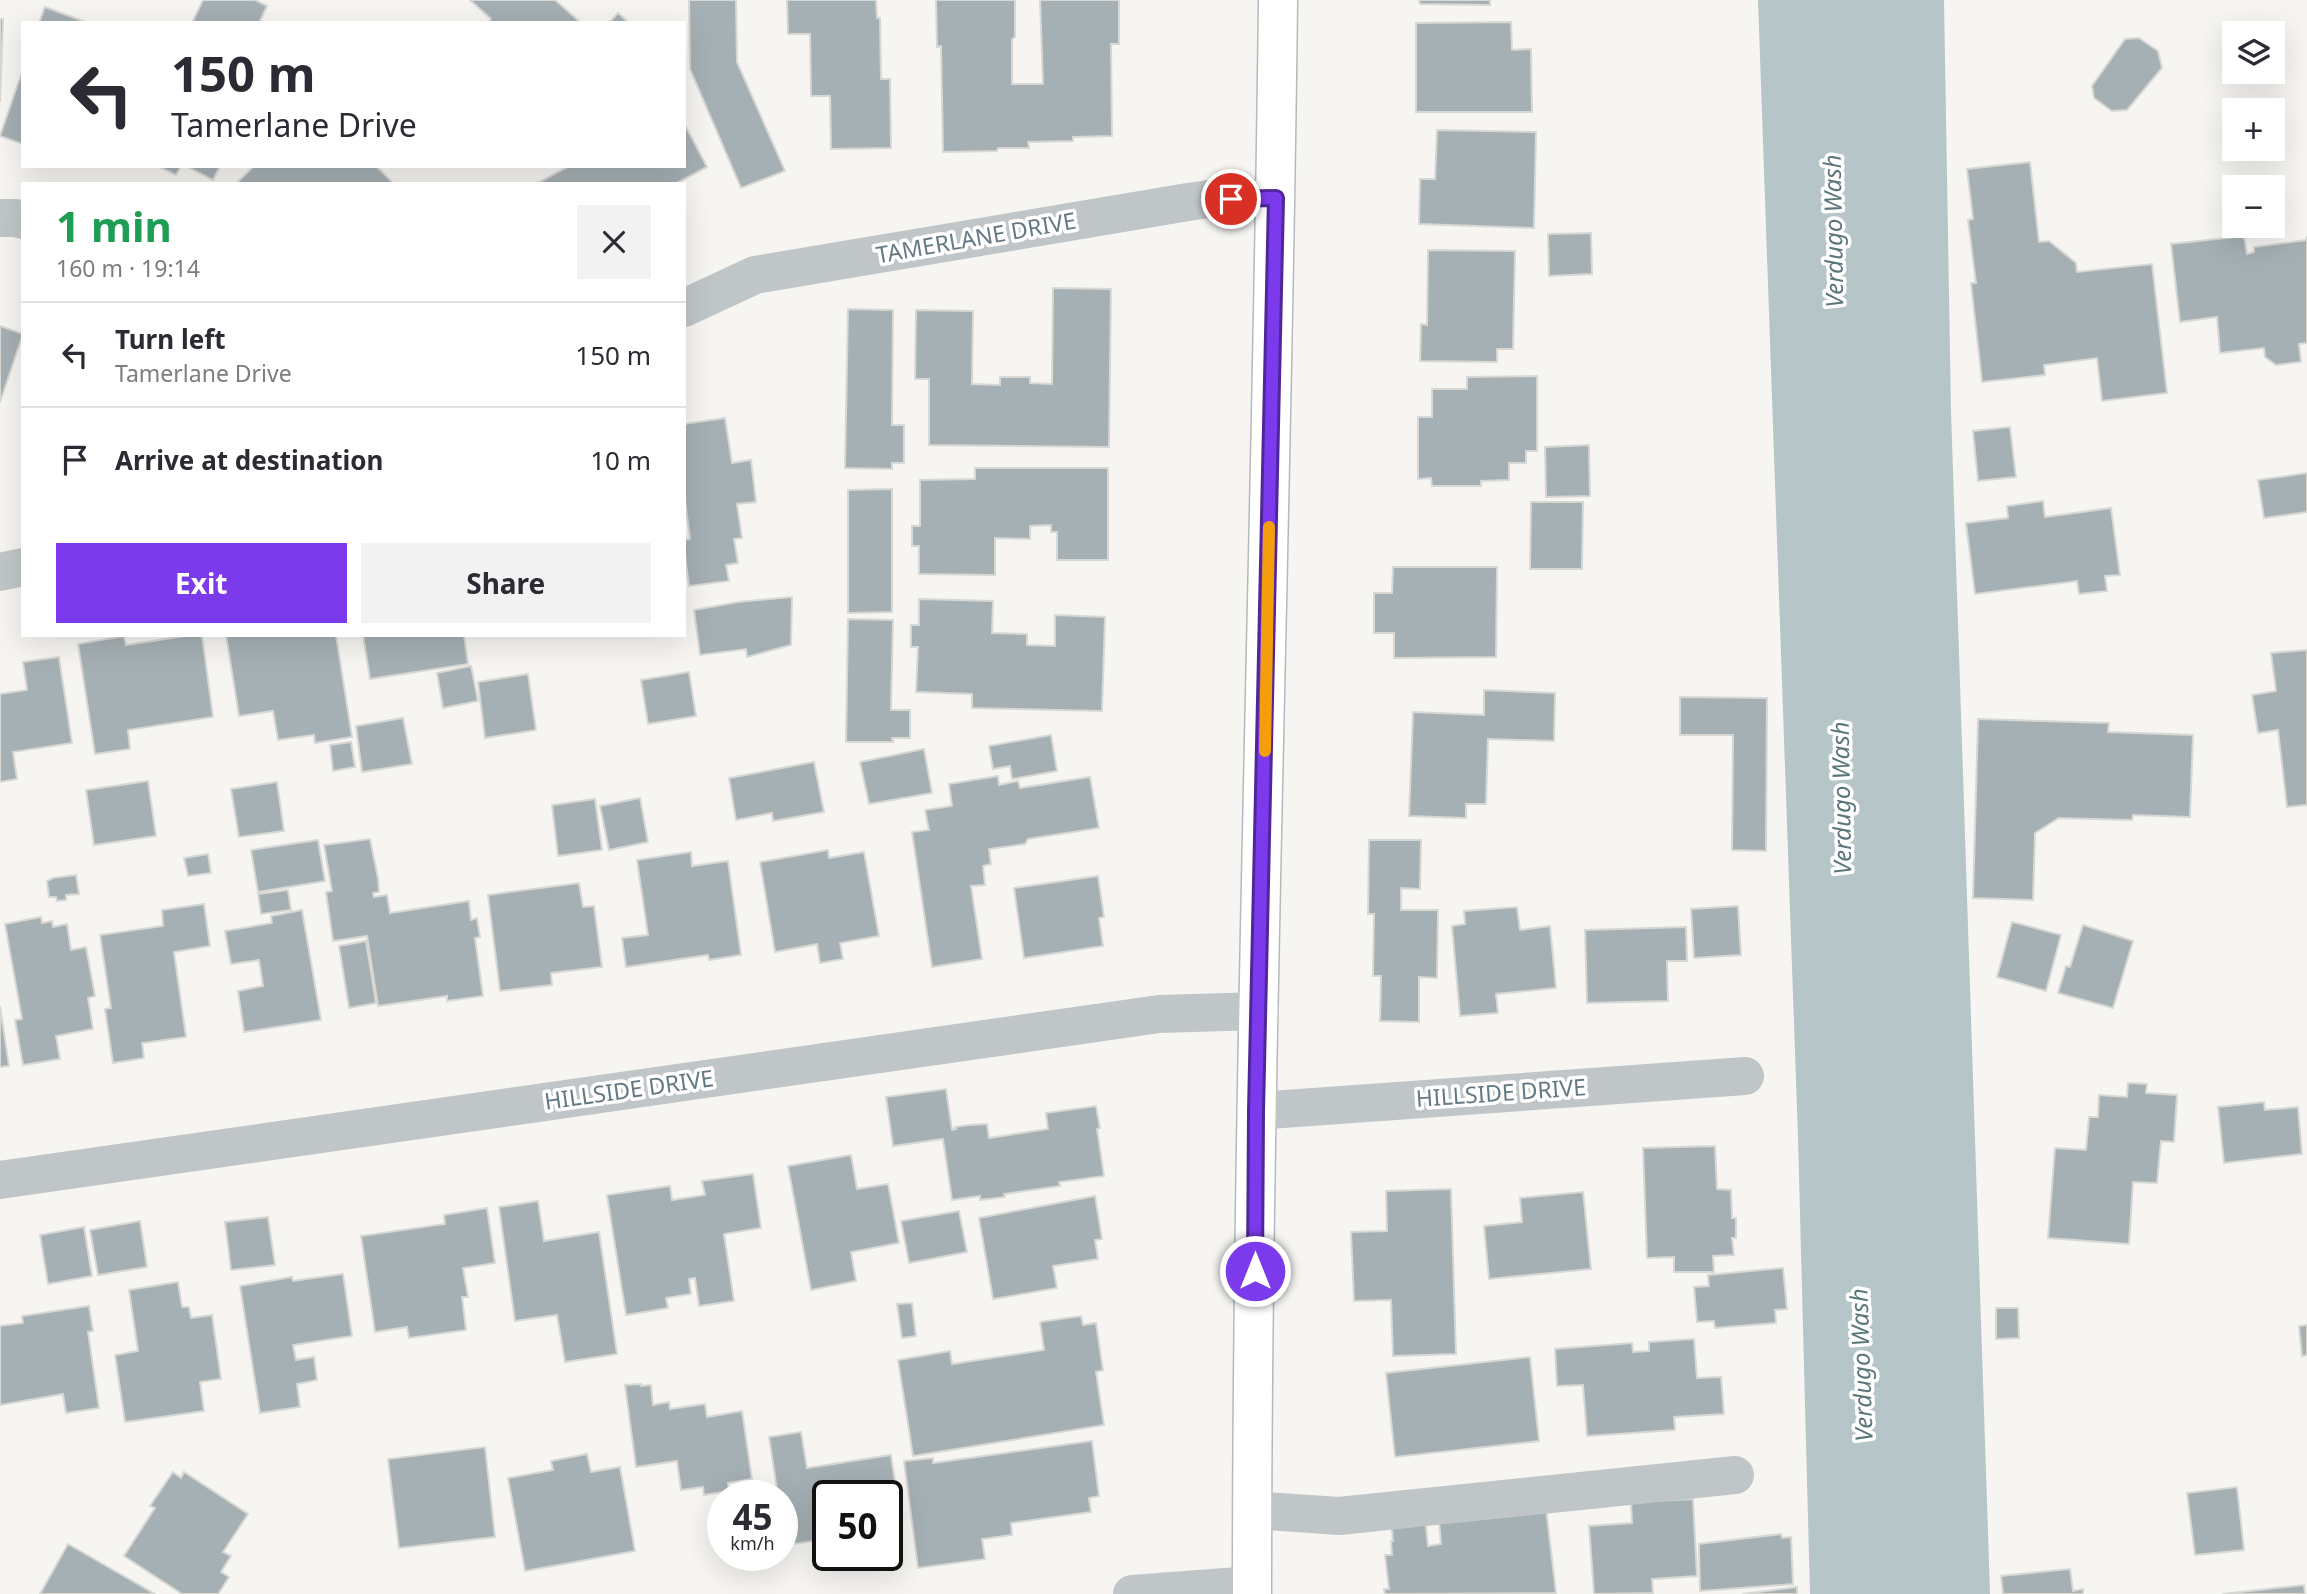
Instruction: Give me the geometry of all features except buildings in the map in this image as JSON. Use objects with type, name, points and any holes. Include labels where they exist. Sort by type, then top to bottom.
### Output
[{"type":"main road","points":[[1252,1589],[1256,1111],[1278,0]]},
{"type":"street","name":"TAMERLANE DRIVE","points":[[686,307],[755,275],[1209,199],[1276,198]]},
{"type":"street","points":[[0,218],[21,219]]},
{"type":"street","points":[[0,572],[21,567]]},
{"type":"street","name":"HILLSIDE DRIVE","points":[[0,1180],[1159,1014],[1260,1012]]},
{"type":"street","name":"HILLSIDE DRIVE","points":[[1256,1111],[1745,1076]]},
{"type":"street","points":[[1253,1510],[1339,1516],[1735,1475]]},
{"type":"street","points":[[1132,1594],[1252,1589]]},
{"type":"water","name":"Verdugo Wash","points":[[1758,0],[1944,0],[1951,411],[1990,1594],[1810,1594],[1798,1137]]},
{"type":"slow traffic","points":[[1265,751],[1269,527]]},
{"type":"route","points":[[1231,199],[1276,198],[1256,1111],[1255,1271]]}]
